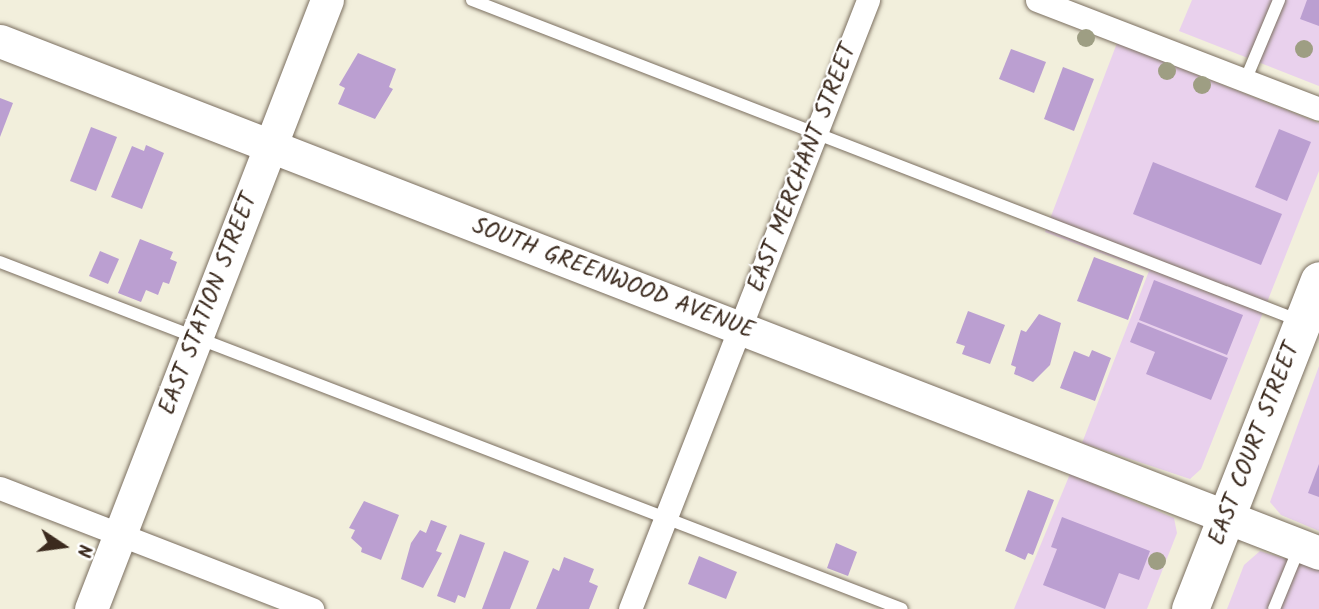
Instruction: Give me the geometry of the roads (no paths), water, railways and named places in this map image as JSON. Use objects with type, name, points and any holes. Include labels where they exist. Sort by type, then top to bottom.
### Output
[{"type":"main road","name":"EAST COURT STREET","points":[[1190,609],[1226,517],[1311,325],[1319,279]]},
{"type":"street","name":"EAST STATION STREET","points":[[91,609],[327,0]]},
{"type":"street","name":"EAST MERCHANT STREET","points":[[630,609],[867,0]]},
{"type":"street","points":[[1037,0],[1319,109]]},
{"type":"street","name":"SOUTH GREENWOOD AVENUE","points":[[0,41],[1310,549]]},
{"type":"street","points":[[0,488],[312,609]]},
{"type":"lane","points":[[472,0],[1311,325]]},
{"type":"lane","points":[[1245,81],[1279,0]]},
{"type":"lane","points":[[0,262],[902,609]]},
{"type":"lane","points":[[1274,609],[1310,549]]}]
